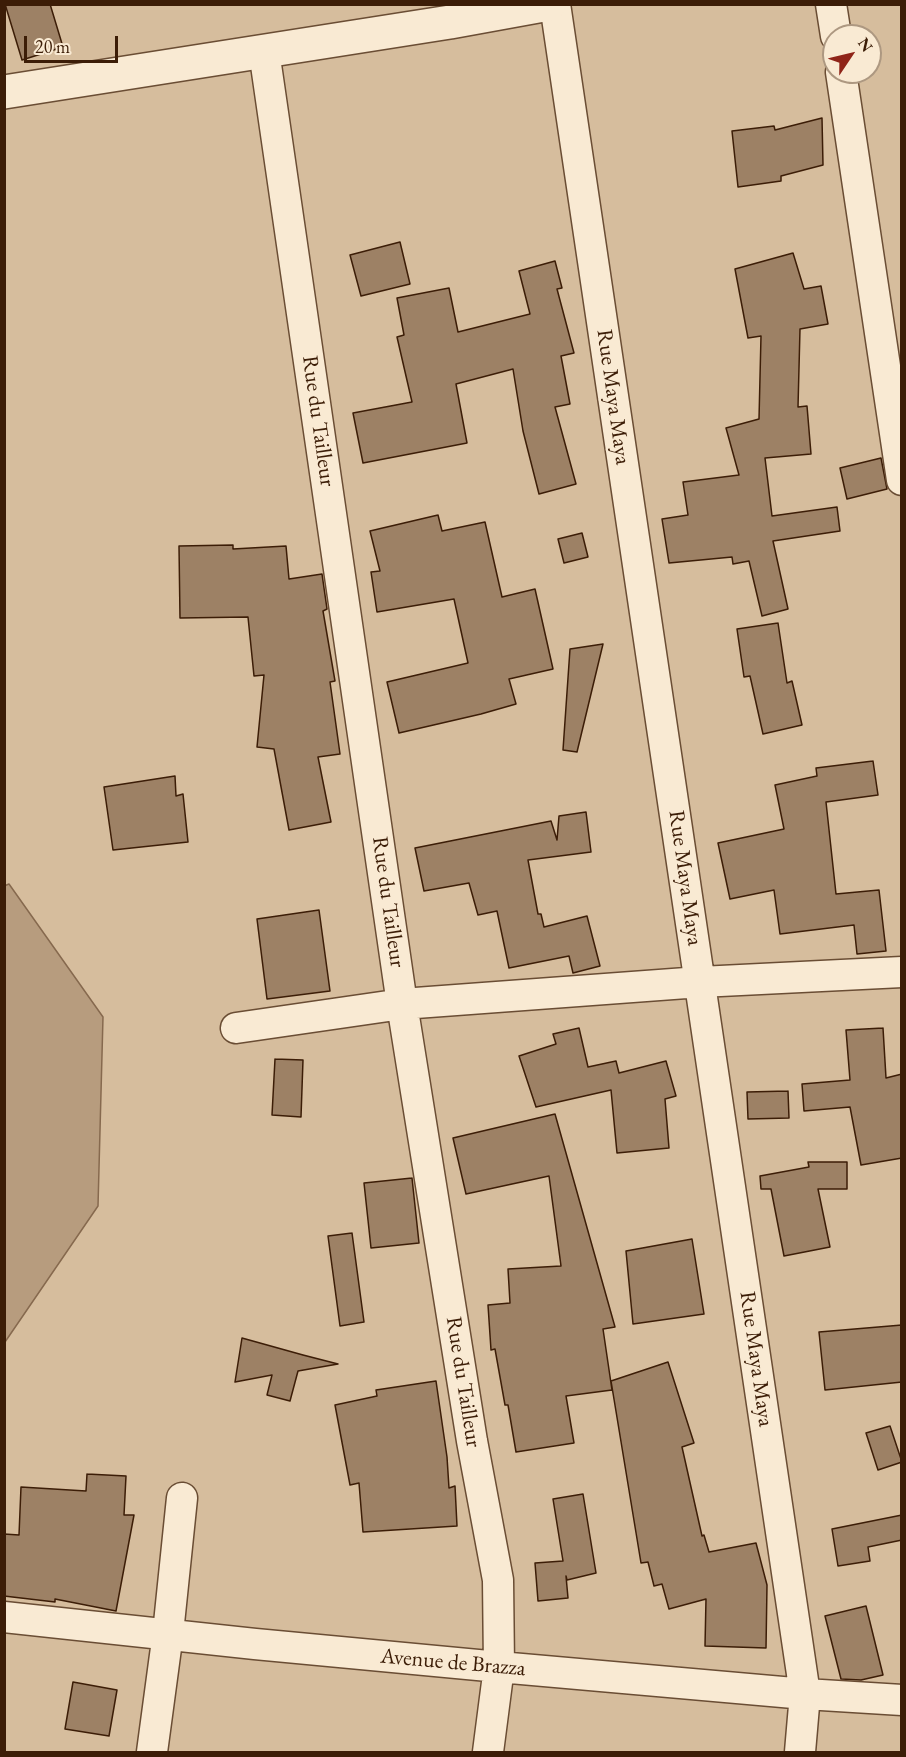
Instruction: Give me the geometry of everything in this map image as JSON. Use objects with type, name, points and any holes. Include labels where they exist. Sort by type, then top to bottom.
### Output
[{"type":"street","points":[[4,92],[450,22],[549,4]]},
{"type":"street","name":"Rue Maya Maya","points":[[555,4],[805,1694],[800,1752]]},
{"type":"street","points":[[831,4],[834,24]]},
{"type":"street","name":"Rue du Tailleur","points":[[264,51],[402,1004],[472,1441],[498,1580],[499,1667],[488,1752]]},
{"type":"street","points":[[843,84],[902,480]]},
{"type":"street","points":[[236,1028],[402,1004],[700,982],[902,972]]},
{"type":"street","points":[[152,1752],[168,1633],[182,1498]]},
{"type":"street","name":"Avenue de Brazza","points":[[4,1617],[499,1667],[805,1694],[902,1700]]},
{"type":"shaded area","points":[[5,5],[901,5],[901,1752],[5,1752]]},
{"type":"shaded area","points":[[9,884],[103,1017],[98,1206],[5,1342],[4,886]]},
{"type":"building","points":[[5,4],[50,4],[63,47],[22,60]]},
{"type":"building","points":[[822,118],[823,165],[781,176],[781,181],[738,187],[732,131],[774,126],[775,130]]},
{"type":"building","points":[[400,242],[410,284],[361,296],[350,255]]},
{"type":"building","points":[[793,253],[804,289],[821,286],[828,324],[800,329],[798,407],[807,406],[811,454],[765,458],[772,516],[837,507],[840,531],[773,541],[788,609],[762,616],[749,561],[733,564],[732,557],[669,563],[662,519],[688,515],[683,482],[739,475],[726,428],[759,419],[761,336],[748,338],[735,269]]},
{"type":"building","points":[[555,261],[562,288],[557,289],[574,353],[561,356],[570,404],[555,407],[576,484],[539,494],[523,431],[513,369],[456,384],[467,443],[363,463],[353,413],[412,402],[397,337],[404,335],[397,298],[449,288],[458,332],[530,314],[519,271]]},
{"type":"building","points":[[881,458],[887,489],[847,499],[840,468]]},
{"type":"building","points":[[438,515],[442,531],[485,522],[502,597],[535,589],[553,669],[509,679],[516,704],[399,733],[387,682],[468,663],[454,599],[377,612],[371,572],[380,571],[370,531]]},
{"type":"building","points":[[582,533],[588,557],[564,563],[558,539]]},
{"type":"building","points":[[233,545],[233,549],[286,546],[289,579],[322,574],[327,609],[323,611],[335,681],[330,682],[340,754],[318,757],[331,822],[289,830],[274,749],[257,747],[264,675],[254,676],[248,617],[180,618],[179,546]]},
{"type":"building","points":[[778,623],[787,683],[792,681],[802,725],[763,734],[750,676],[744,677],[737,629]]},
{"type":"building","points":[[603,644],[577,752],[563,750],[570,649]]},
{"type":"building","points":[[873,761],[878,795],[826,802],[836,894],[879,890],[886,951],[857,954],[854,925],[780,934],[774,890],[730,899],[718,843],[784,829],[775,785],[817,776],[816,768]]},
{"type":"building","points":[[175,776],[176,796],[183,794],[188,842],[113,850],[104,787]]},
{"type":"building","points":[[586,812],[591,852],[528,860],[538,914],[541,914],[544,927],[587,916],[600,966],[573,973],[569,956],[509,968],[497,911],[478,915],[469,883],[424,891],[415,848],[551,821],[557,840],[559,816]]},
{"type":"building","points":[[319,910],[330,991],[267,999],[257,919]]},
{"type":"building","points":[[579,1028],[588,1067],[616,1061],[619,1073],[666,1061],[676,1096],[665,1099],[669,1148],[617,1153],[611,1090],[536,1107],[519,1056],[556,1044],[553,1034]]},
{"type":"building","points":[[883,1028],[886,1078],[902,1074],[902,1158],[861,1165],[850,1107],[804,1111],[802,1084],[850,1080],[846,1030]]},
{"type":"building","points":[[275,1059],[303,1060],[301,1117],[272,1115]]},
{"type":"building","points":[[788,1091],[789,1118],[748,1119],[747,1092]]},
{"type":"building","points":[[555,1114],[615,1327],[603,1329],[612,1390],[566,1396],[574,1443],[516,1452],[495,1349],[491,1350],[488,1305],[510,1303],[508,1269],[561,1266],[549,1176],[466,1194],[453,1138]]},
{"type":"building","points":[[808,1162],[847,1162],[847,1189],[818,1189],[830,1247],[784,1256],[771,1189],[761,1189],[760,1176],[809,1167]]},
{"type":"building","points":[[412,1178],[419,1243],[371,1248],[364,1183]]},
{"type":"building","points":[[352,1233],[364,1322],[340,1326],[328,1236]]},
{"type":"building","points":[[692,1239],[704,1314],[633,1324],[626,1251]]},
{"type":"building","points":[[902,1325],[902,1382],[825,1390],[819,1332]]},
{"type":"building","points":[[242,1338],[338,1364],[298,1371],[290,1401],[267,1395],[272,1375],[235,1382]]},
{"type":"building","points":[[668,1362],[694,1443],[682,1447],[702,1536],[704,1535],[709,1552],[756,1543],[767,1585],[766,1648],[705,1646],[706,1599],[669,1609],[662,1584],[654,1586],[648,1562],[641,1563],[611,1381]]},
{"type":"building","points":[[436,1381],[449,1488],[455,1486],[457,1526],[363,1532],[359,1483],[350,1485],[335,1405],[377,1396],[376,1390]]},
{"type":"building","points":[[890,1426],[902,1462],[878,1470],[866,1433]]},
{"type":"building","points":[[87,1474],[126,1476],[124,1515],[134,1515],[116,1611],[55,1599],[55,1602],[4,1596],[4,1534],[19,1535],[21,1487],[86,1491]]},
{"type":"building","points":[[583,1494],[596,1573],[567,1580],[566,1576],[568,1598],[538,1601],[535,1563],[563,1561],[553,1499]]},
{"type":"building","points":[[902,1515],[902,1540],[868,1547],[870,1561],[838,1566],[832,1529]]},
{"type":"building","points":[[866,1606],[883,1675],[861,1680],[841,1679],[825,1616]]},
{"type":"building","points":[[73,1682],[117,1690],[109,1736],[65,1729]]}]
